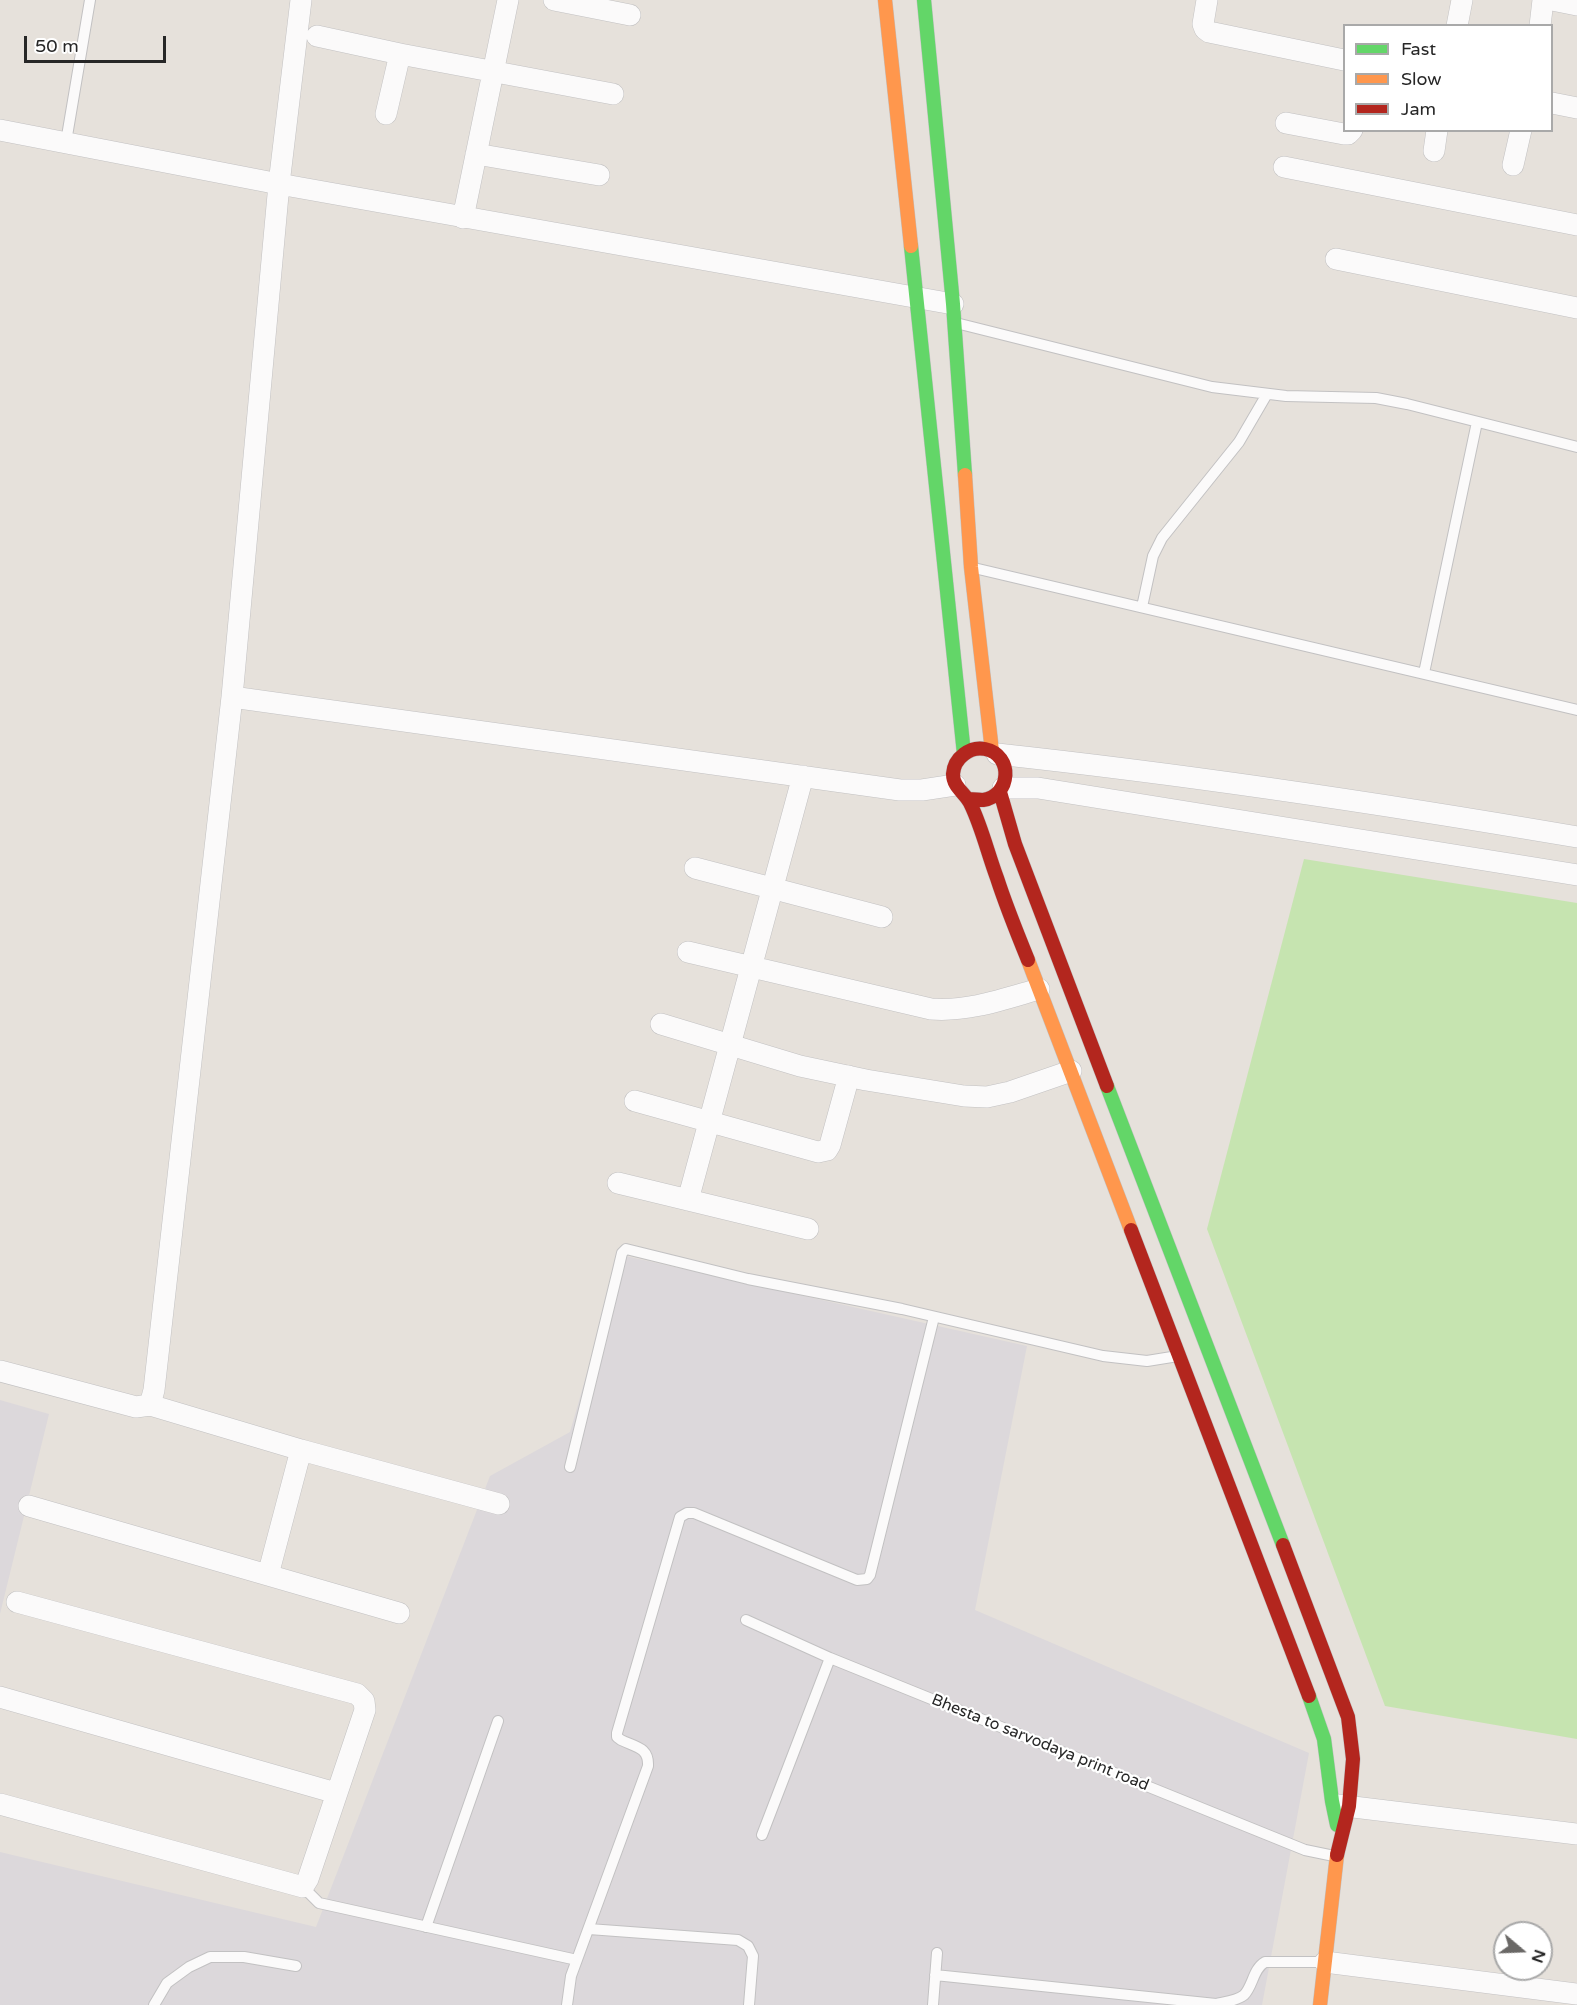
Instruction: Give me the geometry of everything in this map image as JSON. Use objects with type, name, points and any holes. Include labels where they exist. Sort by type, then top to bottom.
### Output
[{"type":"main road","points":[[885,0],[964,754]]},
{"type":"main road","points":[[924,0],[954,313],[971,567],[994,752],[1005,765],[1006,776],[1001,790],[986,801],[962,792]]},
{"type":"main road","points":[[994,752],[977,748],[964,754],[956,763],[953,771],[1071,1071],[1322,1727],[1329,1767],[1340,1805]]},
{"type":"main road","points":[[1001,790],[1015,844],[1348,1717],[1353,1758],[1340,1805],[1340,1837],[1320,2005]]},
{"type":"street","points":[[150,1405],[154,1390],[232,697],[279,184],[301,0]]},
{"type":"street","points":[[463,218],[508,0]]},
{"type":"street","points":[[554,0],[630,15]]},
{"type":"street","points":[[1207,0],[1203,24],[1209,32],[1343,60]]},
{"type":"street","points":[[1457,24],[1462,0]]},
{"type":"street","points":[[1540,24],[1543,0]]},
{"type":"street","points":[[1552,0],[1577,5]]},
{"type":"street","points":[[317,36],[613,94]]},
{"type":"street","points":[[386,114],[400,54]]},
{"type":"street","points":[[1553,103],[1577,108]]},
{"type":"street","points":[[1286,123],[1344,134],[1350,132]]},
{"type":"street","points":[[0,130],[463,218],[917,299],[954,313]]},
{"type":"street","points":[[1513,165],[1521,132]]},
{"type":"street","points":[[476,153],[599,176]]},
{"type":"street","points":[[1284,167],[1577,225]]},
{"type":"street","points":[[1336,259],[1577,308]]},
{"type":"street","points":[[232,697],[900,790],[962,792]]},
{"type":"street","points":[[994,752],[1432,813],[1577,837]]},
{"type":"street","points":[[688,1200],[803,776]]},
{"type":"street","points":[[1001,790],[1038,788],[1577,874]]},
{"type":"street","points":[[695,868],[882,917]]},
{"type":"street","points":[[688,952],[931,1009],[950,1011],[969,1008],[1039,989]]},
{"type":"street","points":[[662,1024],[800,1066],[964,1096],[987,1097],[1010,1092],[1071,1071]]},
{"type":"street","points":[[635,1101],[823,1152],[830,1145],[849,1076]]},
{"type":"street","points":[[618,1183],[808,1229]]},
{"type":"street","points":[[0,1371],[136,1407],[150,1405],[301,1450],[499,1504]]},
{"type":"street","points":[[268,1575],[301,1450]]},
{"type":"street","points":[[29,1506],[399,1613]]},
{"type":"street","points":[[0,1804],[303,1887],[308,1879],[365,1710],[364,1701],[357,1694],[17,1602]]},
{"type":"street","points":[[0,1697],[336,1793]]},
{"type":"street","points":[[1340,1805],[1577,1834]]},
{"type":"street","points":[[1325,1962],[1577,1994]]},
{"type":"lane","points":[[66,142],[90,0]]},
{"type":"lane","points":[[954,313],[1212,387],[1267,394],[1376,399],[1407,404],[1577,447]]},
{"type":"lane","points":[[1142,607],[1153,556],[1162,538],[1239,442],[1267,394]]},
{"type":"lane","points":[[1424,673],[1477,422]]},
{"type":"lane","points":[[971,567],[1577,710]]},
{"type":"lane","points":[[570,1467],[622,1253],[626,1249],[748,1279],[934,1317],[1125,1360],[1147,1361],[1180,1356]]},
{"type":"lane","points":[[567,2005],[577,1960],[648,1766],[649,1756],[645,1751],[621,1740],[617,1737],[617,1733],[680,1517],[687,1513],[694,1513],[857,1580],[867,1579],[870,1575],[934,1317]]},
{"type":"lane","name":"Bhesta to sarvodaya print road","points":[[746,1620],[830,1658],[1305,1850],[1337,1857]]},
{"type":"lane","points":[[762,1835],[830,1658]]},
{"type":"lane","points":[[426,1927],[498,1721]]},
{"type":"lane","points":[[303,1887],[320,1903],[577,1960]]},
{"type":"lane","points":[[589,1929],[738,1940],[748,1946],[753,1956],[749,2005]]},
{"type":"lane","points":[[933,2005],[937,1953]]},
{"type":"lane","points":[[154,2005],[167,1983],[189,1966],[210,1958],[244,1958],[296,1966]]},
{"type":"lane","points":[[935,1975],[1216,2004],[1244,1995],[1260,1966],[1265,1962],[1325,1962]]},
{"type":"shaded area","points":[[621,1255],[1027,1346],[975,1610],[1309,1753],[1262,2005],[0,2005],[0,1852],[316,1927],[490,1476],[570,1432]]},
{"type":"shaded area","points":[[0,1400],[49,1414],[0,1614]]},
{"type":"green space","points":[[1304,859],[1577,903],[1577,1739],[1385,1706],[1207,1229]]},
{"type":"traffic: fast","points":[[924,0],[953,304],[965,475]]},
{"type":"traffic: fast","points":[[911,246],[964,754]]},
{"type":"traffic: fast","points":[[1107,1086],[1283,1545]]},
{"type":"traffic: fast","points":[[1309,1696],[1324,1739],[1337,1825]]},
{"type":"traffic: slow","points":[[885,0],[911,246]]},
{"type":"traffic: slow","points":[[965,475],[971,567],[992,751]]},
{"type":"traffic: slow","points":[[1028,960],[1131,1230]]},
{"type":"traffic: slow","points":[[1320,2005],[1337,1855]]},
{"type":"traffic: jam","points":[[969,799],[983,800],[992,797],[1004,784],[1005,775],[1001,759],[985,749],[974,749],[964,754],[956,763],[954,779],[975,814],[1028,960]]},
{"type":"traffic: jam","points":[[1000,792],[1015,844],[1107,1086]]},
{"type":"traffic: jam","points":[[1131,1230],[1309,1696]]},
{"type":"traffic: jam","points":[[1283,1545],[1348,1717],[1353,1759],[1349,1806],[1337,1855]]}]
